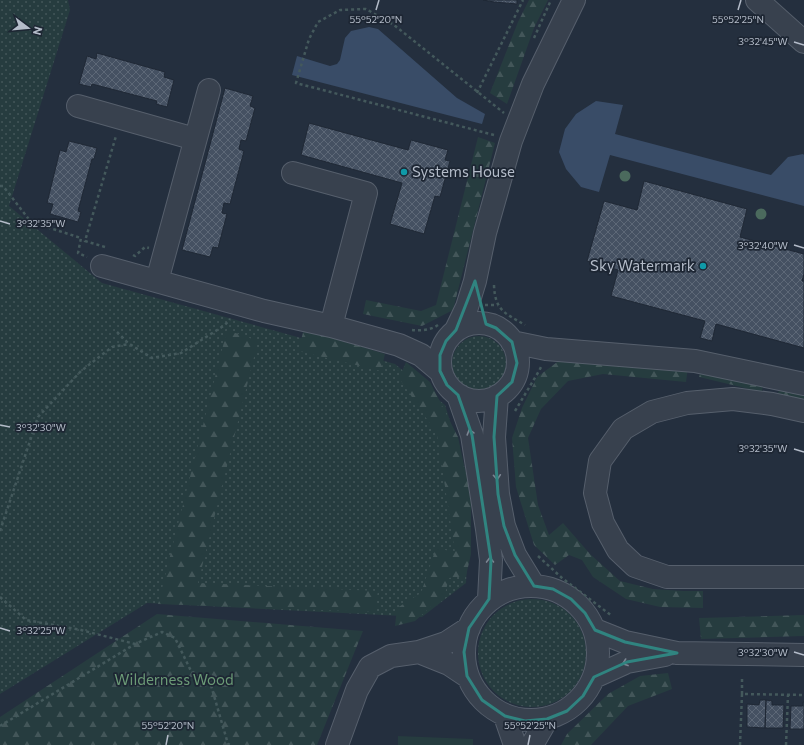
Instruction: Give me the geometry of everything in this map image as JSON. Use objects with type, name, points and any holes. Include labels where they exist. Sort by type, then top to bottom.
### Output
[{"type":"street","points":[[402,337],[440,371],[447,385],[458,395],[473,401],[490,400],[505,390],[512,382],[516,373],[514,352],[488,311],[484,280],[484,233],[511,141],[533,84],[574,0]]},
{"type":"street","points":[[757,0],[801,33]]},
{"type":"street","points":[[157,281],[209,90]]},
{"type":"street","points":[[78,106],[196,139]]},
{"type":"street","points":[[293,173],[366,193],[332,326]]},
{"type":"street","points":[[104,257],[157,281],[242,305],[332,326],[402,337],[424,345],[447,332],[471,324],[488,311]]},
{"type":"street","points":[[440,371],[440,356],[447,332],[467,307],[484,280]]},
{"type":"street","points":[[514,352],[546,349],[695,361],[804,384]]},
{"type":"street","points":[[772,404],[773,377]]},
{"type":"street","points":[[458,395],[472,435],[487,529],[491,560],[488,599]]},
{"type":"street","points":[[497,396],[494,437],[498,494],[504,526],[515,554],[534,586]]},
{"type":"street","points":[[804,411],[772,404],[733,399],[687,403],[652,412],[623,429],[600,461],[595,493],[603,523],[618,550],[635,566],[667,577],[804,577]]},
{"type":"street","points":[[419,652],[449,664],[467,676],[482,700],[505,716],[525,721],[547,719],[567,711],[583,696],[594,677],[598,654],[594,630],[585,613],[571,599],[553,590],[534,586],[511,589],[488,599],[478,612],[469,628],[464,652],[467,676]]},
{"type":"street","points":[[337,745],[357,690],[370,667],[391,656],[419,652],[446,643],[469,628]]},
{"type":"street","points":[[594,630],[625,642],[676,653],[804,655]]},
{"type":"street","points":[[594,677],[627,662],[676,653]]},
{"type":"street","points":[[505,716],[515,745]]},
{"type":"street","points":[[532,745],[547,719]]},
{"type":"path","points":[[477,93],[523,0]]},
{"type":"path","points":[[498,136],[296,83],[309,39],[318,22],[340,10],[366,10],[394,25],[477,93],[504,113]]},
{"type":"path","points":[[0,186],[3,186],[31,222],[81,238],[78,253],[89,258],[89,265],[104,257],[85,241],[121,118]]},
{"type":"path","points":[[128,254],[135,256],[145,247],[165,252]]},
{"type":"path","points":[[484,280],[494,293],[488,311],[503,312],[528,327]]},
{"type":"path","points":[[117,332],[129,344],[152,358],[181,353],[225,325],[242,305]]},
{"type":"path","points":[[402,337],[434,328],[447,332]]},
{"type":"path","points":[[0,531],[38,417],[81,371],[112,347],[129,344]]},
{"type":"path","points":[[512,416],[539,371],[546,349]]},
{"type":"path","points":[[537,555],[562,578],[618,620],[625,642]]},
{"type":"path","points":[[0,597],[26,620],[81,630],[135,644]]},
{"type":"path","points":[[0,726],[135,644],[162,632],[175,638],[191,671],[210,682],[228,744],[231,745]]},
{"type":"path","points":[[740,745],[742,678]]},
{"type":"path","points":[[742,694],[804,695]]},
{"type":"path","points":[[786,745],[788,695]]},
{"type":"highlighted area","points":[[475,281],[486,324],[496,328],[512,342],[517,363],[512,382],[497,396],[494,437],[498,494],[504,526],[515,555],[534,586],[553,589],[571,599],[585,613],[595,630],[625,642],[677,653],[627,662],[594,677],[583,696],[567,711],[547,719],[525,721],[505,716],[482,700],[467,676],[464,652],[469,628],[489,599],[491,560],[472,435],[458,395],[447,385],[440,371],[440,355],[446,341],[456,330]]},
{"type":"green space","points":[[0,0],[68,0],[70,10],[9,206],[102,283],[395,364],[445,405],[471,488],[466,583],[422,617],[147,603],[0,694]]},
{"type":"green space","points":[[529,0],[548,0],[534,28],[507,104],[490,93],[518,22]]},
{"type":"green space","points":[[478,137],[495,143],[453,310],[422,326],[363,314],[366,300],[421,311],[436,305]]},
{"type":"green space","points":[[304,329],[385,354],[381,371],[298,351]]},
{"type":"green space","points":[[227,330],[258,341],[198,583],[378,591],[374,612],[158,604]]},
{"type":"green space","points":[[474,336],[484,336],[494,340],[502,348],[506,358],[506,368],[502,378],[494,386],[484,390],[474,390],[464,386],[456,378],[452,368],[452,358],[456,348],[464,340]]},
{"type":"green space","points":[[560,360],[688,367],[686,382],[603,374],[568,381],[541,409],[528,438],[538,505],[549,535],[563,523],[590,554],[620,581],[653,589],[703,591],[703,608],[660,607],[626,599],[593,577],[582,560],[569,555],[555,565],[534,545],[516,487],[512,438],[522,408],[537,377]]},
{"type":"green space","points":[[406,362],[430,382],[458,437],[471,498],[471,554],[466,576],[449,578],[445,594],[415,621],[395,626],[397,608],[421,593],[436,548],[455,552],[437,434],[399,378]]},
{"type":"green space","points":[[702,368],[763,380],[762,392],[699,377]]},
{"type":"green space","points":[[780,387],[804,392],[804,403],[777,396]]},
{"type":"green space","points":[[532,599],[553,603],[570,615],[582,632],[586,653],[582,674],[570,691],[553,703],[532,707],[511,703],[494,691],[482,674],[478,653],[482,632],[494,615],[511,603]]},
{"type":"green space","name":"Wilderness Wood","points":[[157,614],[363,631],[317,745],[0,745],[0,717]]},
{"type":"green space","points":[[804,615],[804,636],[701,639],[699,618]]},
{"type":"green space","points":[[668,673],[672,689],[628,706],[591,745],[561,745],[567,734],[608,694],[640,676]]},
{"type":"green space","points":[[398,736],[473,739],[473,745],[398,745]]},
{"type":"water","points":[[369,27],[378,29],[457,98],[485,114],[482,124],[292,75],[297,56],[330,66],[337,64],[340,60],[345,38],[351,31]]},
{"type":"water","points":[[596,101],[623,105],[615,134],[771,175],[788,157],[803,154],[804,206],[610,155],[599,192],[581,187],[566,169],[559,152],[565,129],[576,114]]},
{"type":"building","points":[[483,0],[517,0],[517,4],[494,2]]},
{"type":"building","points":[[97,53],[165,72],[164,77],[174,80],[167,107],[156,104],[157,101],[92,84],[91,87],[79,84],[87,56],[96,59]]},
{"type":"building","points":[[225,88],[253,96],[250,106],[255,108],[246,141],[241,140],[239,149],[244,151],[230,204],[224,203],[222,213],[227,214],[218,248],[213,247],[210,257],[182,250]]},
{"type":"building","name":"Systems House","points":[[309,123],[408,150],[411,140],[448,150],[445,160],[450,161],[440,197],[435,196],[424,234],[390,224],[402,183],[301,155]]},
{"type":"building","points":[[69,141],[97,148],[94,159],[92,159],[78,211],[81,212],[78,222],[50,214],[53,204],[47,203],[60,150],[66,152]]},
{"type":"building","name":"Sky Watermark","points":[[644,181],[747,209],[740,237],[804,254],[804,274],[802,281],[804,281],[804,348],[716,324],[712,341],[700,338],[705,321],[611,296],[618,270],[587,261],[604,201],[637,210]]},
{"type":"building","points":[[760,700],[766,700],[765,728],[747,727],[747,704],[759,705]]},
{"type":"building","points":[[766,700],[772,701],[772,705],[784,705],[783,728],[765,728]]},
{"type":"building","points":[[803,702],[804,729],[790,729],[791,706],[803,706]]},
{"type":"place","name":"Systems House","points":[[404,172]]},
{"type":"place","name":"Sky Watermark","points":[[703,266]]}]
